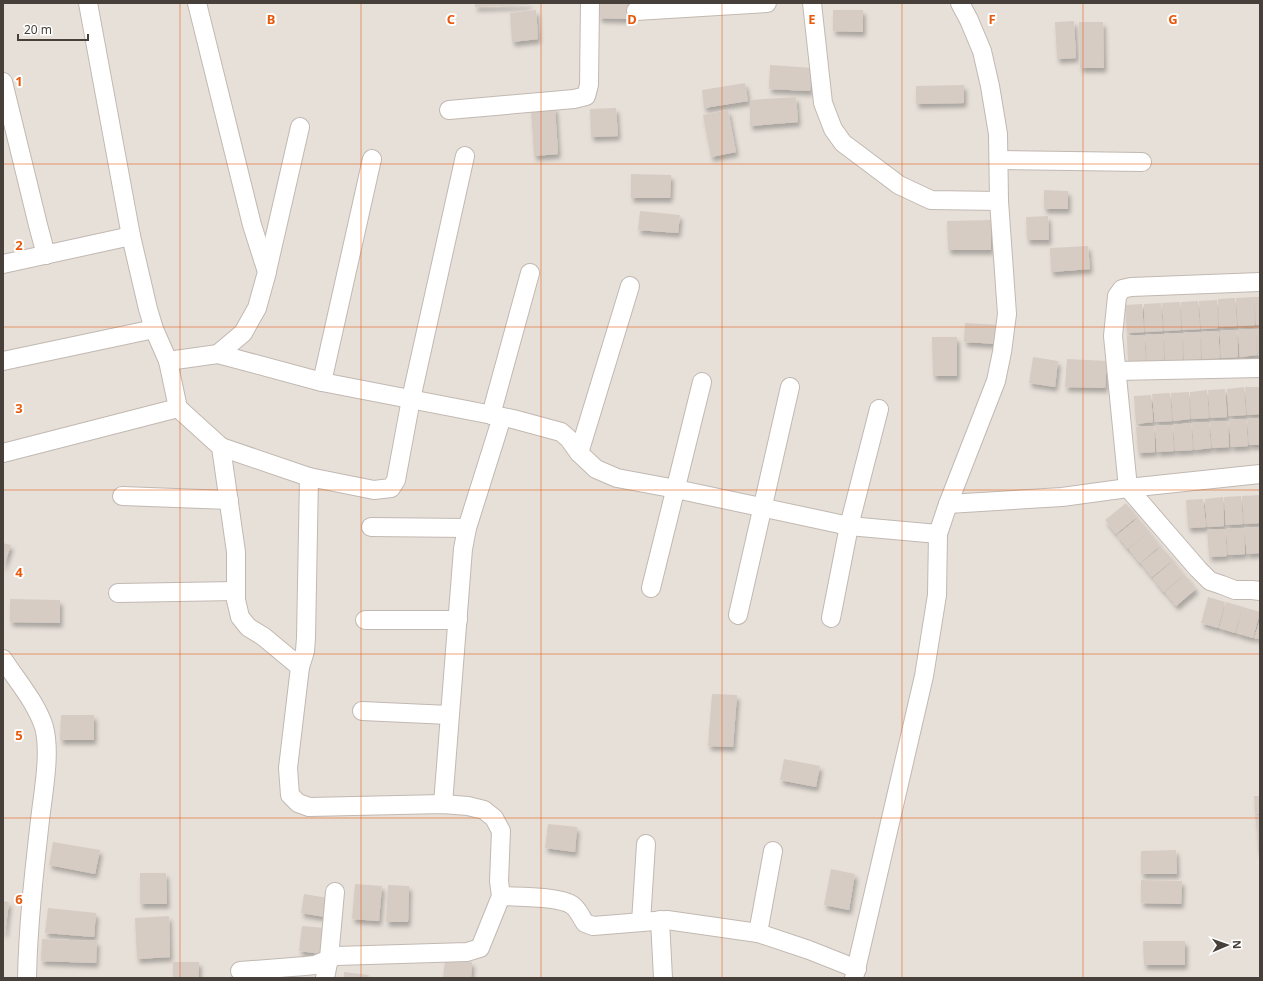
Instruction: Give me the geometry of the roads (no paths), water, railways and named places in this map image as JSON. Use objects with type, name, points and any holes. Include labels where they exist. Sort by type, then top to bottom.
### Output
[{"type":"street","points":[[88,3],[131,236],[148,309],[154,329],[168,361],[178,408],[221,447],[309,477],[374,490],[390,488],[396,480],[411,399],[465,156]]},
{"type":"street","points":[[197,3],[252,225],[267,272]]},
{"type":"street","points":[[449,110],[574,99],[586,96],[589,85],[590,3]]},
{"type":"street","points":[[636,11],[767,3]]},
{"type":"street","points":[[812,3],[823,103],[833,129],[843,143],[900,185],[931,200],[999,201]]},
{"type":"street","points":[[501,896],[542,898],[571,904],[578,912],[584,923],[593,926],[667,920],[758,933],[809,950],[856,974],[924,676],[937,595],[938,534],[948,504],[996,381],[1002,352],[1007,314],[999,201],[998,134],[982,50],[960,3]]},
{"type":"street","points":[[3,82],[46,254]]},
{"type":"street","points":[[218,354],[243,333],[257,308],[267,272],[300,127]]},
{"type":"street","points":[[322,382],[372,159]]},
{"type":"street","points":[[999,160],[1142,162]]},
{"type":"street","points":[[3,264],[131,236]]},
{"type":"street","points":[[443,804],[463,549],[530,273]]},
{"type":"street","points":[[1257,590],[1235,590],[1210,581],[1128,488],[1113,336],[1117,296],[1122,289],[1131,287],[1260,282]]},
{"type":"street","points":[[579,453],[630,286]]},
{"type":"street","points":[[3,361],[154,329]]},
{"type":"street","points":[[168,361],[218,354],[322,382],[496,416],[561,432],[569,439],[579,453],[596,469],[617,478],[849,526],[938,534]]},
{"type":"street","points":[[1117,372],[1260,368]]},
{"type":"street","points":[[651,588],[702,382]]},
{"type":"street","points":[[738,615],[790,387]]},
{"type":"street","points":[[3,453],[178,408]]},
{"type":"street","points":[[831,618],[849,526],[879,409]]},
{"type":"street","points":[[221,447],[236,552],[236,591],[238,612],[243,622],[248,627],[264,637],[300,667]]},
{"type":"street","points":[[948,504],[1062,497],[1128,488],[1260,474]]},
{"type":"street","points":[[240,971],[305,966],[336,956],[467,952],[480,948],[501,896],[499,881],[501,831],[494,818],[484,810],[468,806],[443,804],[309,807],[304,806],[293,799],[290,795],[288,768],[300,667],[305,651],[306,638],[309,477]]},
{"type":"street","points":[[122,496],[229,500]]},
{"type":"street","points":[[371,527],[467,528]]},
{"type":"street","points":[[118,593],[236,591]]},
{"type":"street","points":[[365,620],[458,620]]},
{"type":"street","points":[[3,659],[38,713],[44,728],[46,745],[45,775],[28,948],[27,978]]},
{"type":"street","points":[[362,711],[449,715]]},
{"type":"street","points":[[641,922],[646,844]]},
{"type":"street","points":[[758,933],[773,851]]},
{"type":"street","points":[[326,978],[335,892]]},
{"type":"street","points":[[660,920],[663,978]]}]
